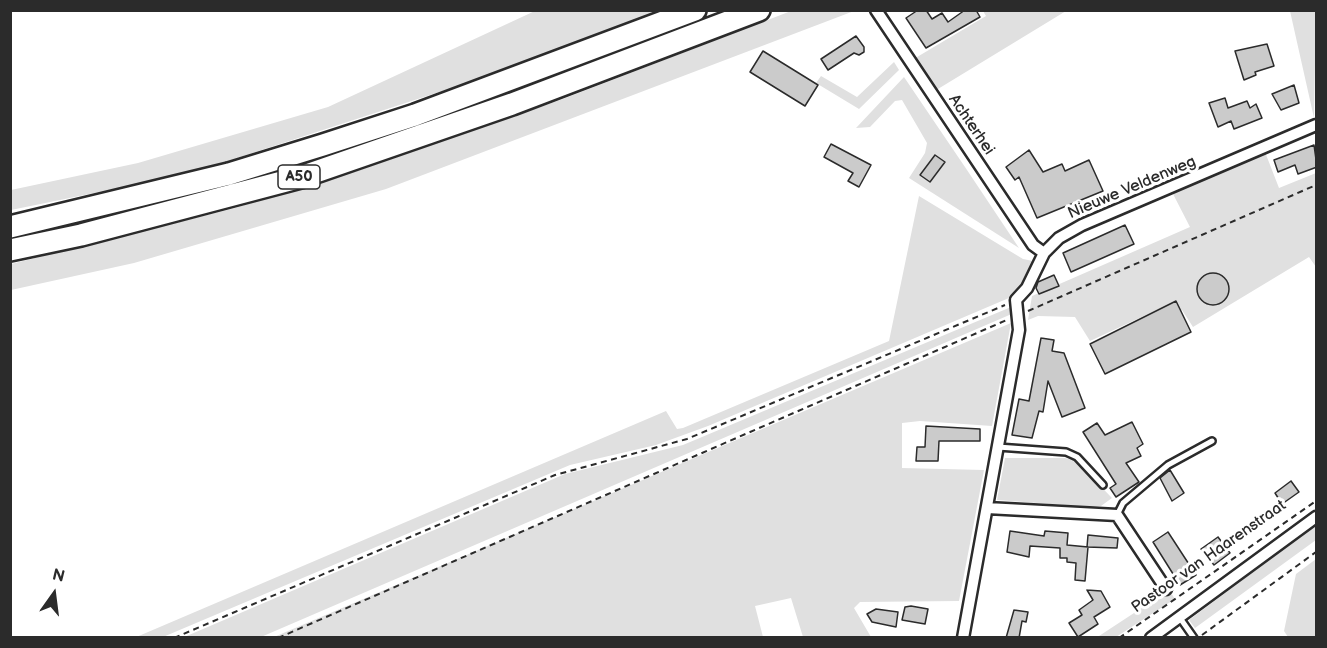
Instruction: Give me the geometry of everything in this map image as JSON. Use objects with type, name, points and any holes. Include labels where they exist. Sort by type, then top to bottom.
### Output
[{"type":"highway","name":"A50","points":[[10,227],[229,174],[334,142],[426,111],[695,10]]},
{"type":"highway","name":"A50","points":[[10,250],[81,235],[312,173],[512,104],[759,10]]},
{"type":"highway","name":"A50","points":[[10,221],[41,221]]},
{"type":"highway","name":"A50","points":[[10,261],[51,250],[81,235]]},
{"type":"street","name":"Achterhei","points":[[876,10],[1034,245],[1044,253]]},
{"type":"street","name":"Nieuwe Veldenweg","points":[[1016,300],[1028,288],[1044,253],[1059,238],[1082,225],[1317,124]]},
{"type":"street","points":[[963,638],[998,447],[1019,314],[1016,300]]},
{"type":"street","points":[[987,508],[1117,515],[1166,589]]},
{"type":"street","name":"Pastoor van Haarenstraat","points":[[1151,638],[1317,517]]},
{"type":"lane","points":[[1117,515],[1124,503],[1168,465],[1212,441]]},
{"type":"lane","points":[[998,447],[1066,452],[1077,457],[1103,485]]},
{"type":"lane","points":[[1180,618],[1196,638]]},
{"type":"path","points":[[278,638],[1317,185]]},
{"type":"path","points":[[174,638],[555,475],[687,439],[1016,300]]},
{"type":"path","name":"Pastoor van Haarenstraat","points":[[1119,638],[1317,501]]},
{"type":"path","points":[[1196,638],[1317,552]]},
{"type":"shaded area","points":[[537,10],[659,11],[479,79],[228,161],[153,181],[11,210],[11,190],[138,163],[328,107]]},
{"type":"shaded area","points":[[791,11],[854,11],[386,189],[134,263],[11,290],[11,264],[235,208],[357,171],[563,99]]},
{"type":"shaded area","points":[[983,11],[1066,11],[933,92],[912,60],[986,16]]},
{"type":"shaded area","points":[[1290,11],[1316,11],[1314,118]]},
{"type":"shaded area","points":[[894,62],[899,70],[859,109],[816,83],[821,76],[857,97]]},
{"type":"shaded area","points":[[904,77],[1019,248],[909,178],[925,153],[927,143],[902,100],[895,101],[870,127],[856,128]]},
{"type":"shaded area","points":[[1265,152],[1279,188],[1316,173],[1316,267],[1309,257],[1193,327],[1182,310],[1169,318],[1161,308],[1090,341],[1075,317],[1038,316],[1028,320],[1032,296],[1190,227],[1172,192]]},
{"type":"shaded area","points":[[919,196],[1023,259],[1033,261],[1016,295],[708,426],[656,445],[570,465],[163,637],[134,638],[666,411],[677,429],[683,428],[889,341]]},
{"type":"shaded area","points":[[1011,307],[1014,313],[261,637],[182,638],[565,474],[683,445]]},
{"type":"shaded area","points":[[1011,323],[992,426],[920,421],[902,423],[902,468],[984,470],[959,601],[860,602],[854,608],[871,637],[803,637],[791,598],[755,606],[763,637],[274,637]]},
{"type":"shaded area","points":[[1005,458],[1065,458],[1076,461],[1112,498],[1101,506],[1091,507],[997,500]]},
{"type":"shaded area","points":[[1316,525],[1316,540],[1195,628],[1189,620]]},
{"type":"shaded area","points":[[1316,559],[1316,637],[1288,637],[1284,631],[1296,574]]},
{"type":"shaded area","points":[[1169,590],[1175,599],[1116,637],[1096,638]]},
{"type":"building","points":[[918,10],[926,10],[932,19],[942,13],[948,22],[965,10],[976,10],[980,17],[926,48],[906,18]]},
{"type":"building","points":[[856,36],[864,47],[864,52],[859,55],[854,53],[828,70],[821,59]]},
{"type":"building","points":[[1267,44],[1274,66],[1255,72],[1256,75],[1244,80],[1235,51]]},
{"type":"building","points":[[763,51],[818,85],[805,106],[750,72]]},
{"type":"building","points":[[1294,85],[1299,103],[1281,110],[1272,94]]},
{"type":"building","points":[[1225,98],[1228,108],[1247,101],[1250,108],[1256,104],[1262,118],[1234,129],[1231,121],[1218,127],[1209,103]]},
{"type":"building","points":[[831,144],[871,165],[859,187],[848,181],[853,173],[824,157]]},
{"type":"building","points":[[1314,145],[1317,167],[1298,174],[1295,165],[1278,172],[1274,160]]},
{"type":"building","points":[[1029,150],[1043,172],[1062,164],[1065,171],[1089,160],[1103,191],[1037,218],[1019,177],[1015,180],[1006,167]]},
{"type":"building","points":[[935,155],[945,162],[930,182],[920,175]]},
{"type":"building","points":[[1125,225],[1134,244],[1071,272],[1063,253]]},
{"type":"building","points":[[1213,273],[1224,278],[1229,289],[1224,300],[1213,305],[1202,300],[1197,289],[1202,278]]},
{"type":"building","points":[[1054,275],[1059,286],[1039,294],[1036,288],[1038,282]]},
{"type":"building","points":[[1176,301],[1191,332],[1105,374],[1090,344]]},
{"type":"building","points":[[1041,338],[1054,340],[1052,351],[1064,353],[1085,408],[1062,417],[1048,381],[1043,412],[1039,411],[1032,438],[1012,435],[1019,399],[1029,401]]},
{"type":"building","points":[[1132,422],[1143,444],[1137,448],[1141,456],[1126,463],[1139,482],[1116,497],[1110,488],[1116,484],[1083,432],[1097,423],[1105,435]]},
{"type":"building","points":[[926,426],[980,429],[980,441],[939,441],[938,461],[916,461],[917,447],[925,447]]},
{"type":"building","points":[[1170,470],[1184,493],[1172,501],[1160,478]]},
{"type":"building","points":[[1291,481],[1299,492],[1282,504],[1275,493]]},
{"type":"building","points":[[1010,531],[1044,536],[1045,531],[1068,533],[1067,545],[1088,547],[1085,581],[1075,580],[1076,563],[1067,562],[1067,558],[1060,558],[1060,548],[1030,546],[1029,557],[1007,552]]},
{"type":"building","points":[[1168,532],[1196,575],[1180,585],[1153,542]]},
{"type":"building","points":[[1088,535],[1118,538],[1117,548],[1087,547]]},
{"type":"building","points":[[1218,537],[1230,553],[1214,565],[1201,549]]},
{"type":"building","points":[[1087,590],[1101,591],[1110,607],[1094,617],[1098,624],[1078,637],[1069,623],[1082,615],[1079,610],[1093,600]]},
{"type":"building","points":[[905,607],[928,609],[925,624],[902,620]]},
{"type":"building","points":[[876,609],[898,612],[896,627],[872,622],[867,614]]},
{"type":"building","points":[[1014,610],[1028,612],[1026,622],[1022,621],[1019,638],[1006,638]]}]
